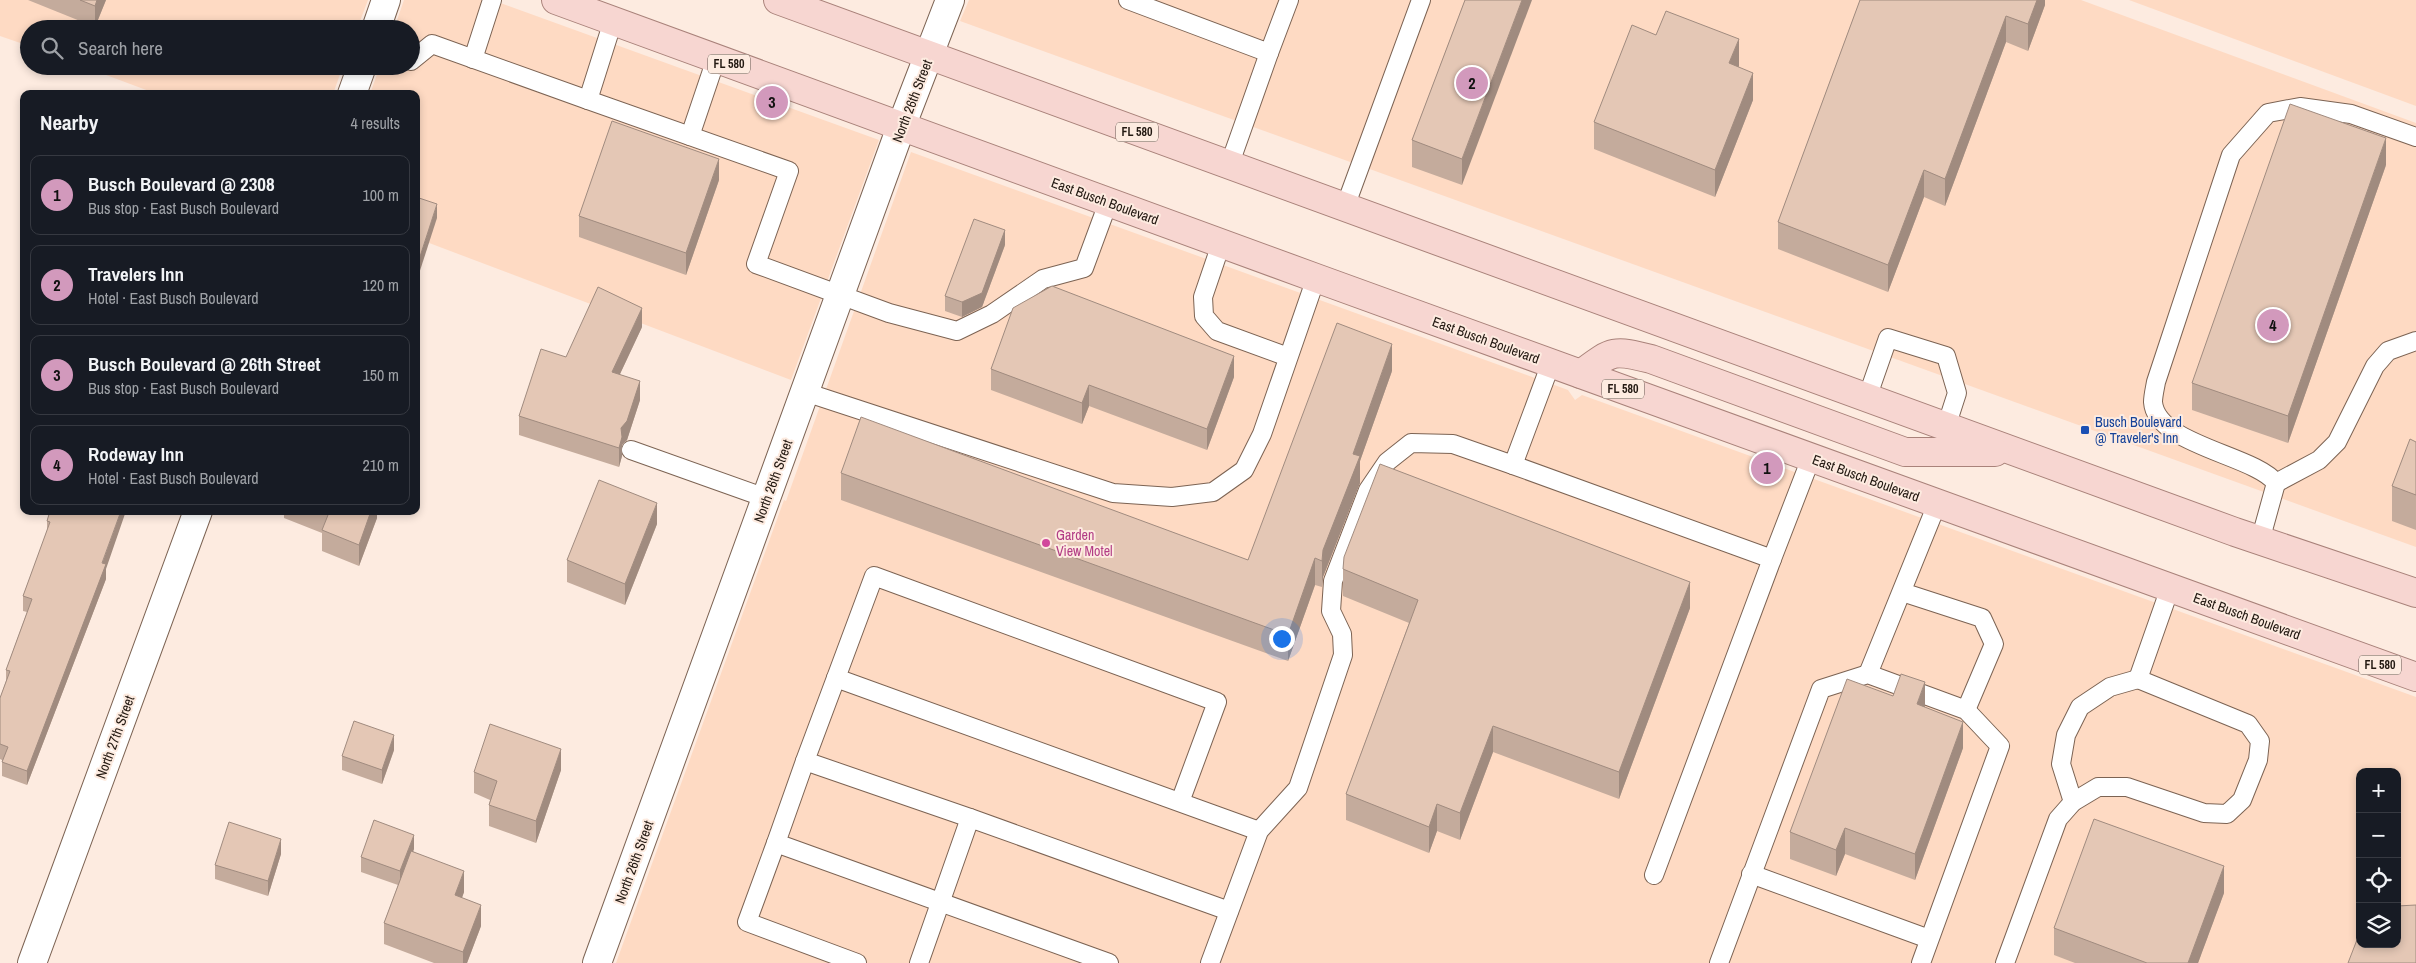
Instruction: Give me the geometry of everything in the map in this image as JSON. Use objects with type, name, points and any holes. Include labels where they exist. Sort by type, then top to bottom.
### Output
[{"type":"main road","name":"East Busch Boulevard","points":[[556,0],[1108,203],[2416,676]]},
{"type":"main road","name":"FL 580","points":[[778,0],[2260,541],[2416,592]]},
{"type":"main road","points":[[1581,374],[1608,354],[1627,353],[1651,359],[1905,452],[2014,452]]},
{"type":"street","points":[[379,20],[386,0]]},
{"type":"street","name":"North 26th Street","points":[[597,963],[840,295],[950,0]]},
{"type":"street","points":[[353,90],[359,75]]},
{"type":"street","name":"North 27th Street","points":[[32,963],[197,515]]},
{"type":"lane","points":[[473,59],[492,0]]},
{"type":"lane","points":[[1128,0],[1269,53]]},
{"type":"lane","points":[[1230,166],[1289,0]]},
{"type":"lane","points":[[1345,208],[1421,0]]},
{"type":"lane","points":[[588,100],[613,21]]},
{"type":"lane","points":[[420,54],[432,44],[789,171],[756,264],[889,313],[957,331],[992,314],[1043,279],[1084,268],[1108,203]]},
{"type":"lane","points":[[690,136],[716,59]]},
{"type":"lane","points":[[2276,483],[2270,475],[2228,458],[2172,429],[2157,414],[2153,402],[2156,382],[2231,155],[2268,113],[2300,107],[2351,114],[2416,137]]},
{"type":"lane","points":[[1221,244],[1203,297],[1204,316],[1217,331],[1288,357]]},
{"type":"lane","points":[[805,392],[1113,493],[1172,497],[1214,492],[1244,470],[1262,434],[1316,278]]},
{"type":"lane","points":[[1867,398],[1888,338],[1946,356],[1957,393],[1946,427]]},
{"type":"lane","points":[[2260,541],[2276,483],[2319,460],[2337,442],[2375,366],[2388,351],[2416,341]]},
{"type":"lane","points":[[1513,464],[1551,363]]},
{"type":"lane","points":[[1210,963],[1259,831],[1298,788],[1343,655],[1342,634],[1331,611],[1333,581],[1368,490],[1387,462],[1411,444],[1453,444],[1513,464],[1772,559]]},
{"type":"lane","points":[[631,450],[766,498]]},
{"type":"lane","points":[[1654,875],[1811,458]]},
{"type":"lane","points":[[1868,674],[1937,504]]},
{"type":"lane","points":[[857,963],[748,922],[805,760],[874,576],[1217,702],[1180,802]]},
{"type":"lane","points":[[2138,679],[2170,588]]},
{"type":"lane","points":[[1902,592],[1982,618],[1994,644],[1966,710]]},
{"type":"lane","points":[[1719,963],[1821,688],[1868,674],[1966,710],[2000,746],[1920,963]]},
{"type":"lane","points":[[836,678],[1259,831]]},
{"type":"lane","points":[[2005,963],[2058,819],[2073,802],[2098,787],[2127,787],[2204,813],[2227,814],[2242,800],[2258,760],[2260,741],[2248,724],[2138,679],[2110,687],[2080,707],[2066,735],[2061,764],[2073,802]]},
{"type":"lane","points":[[805,760],[1229,911]]},
{"type":"lane","points":[[919,963],[970,818]]},
{"type":"lane","points":[[776,843],[1109,963]]},
{"type":"lane","points":[[1751,874],[1930,939]]},
{"type":"shaded area","points":[[0,0],[368,0],[360,20],[20,20],[20,43],[0,36]]},
{"type":"shaded area","points":[[404,0],[492,0],[879,140],[791,380],[420,240],[420,90],[371,90],[377,75],[420,75],[420,20],[397,20]]},
{"type":"shaded area","points":[[969,0],[2081,0],[2416,123],[2416,547],[960,21]]},
{"type":"shaded area","points":[[2129,0],[2416,0],[2416,106]]},
{"type":"shaded area","points":[[106,75],[340,75],[334,90],[146,90]]},
{"type":"shaded area","points":[[911,152],[1568,390],[1575,400],[1582,395],[2416,697],[2416,963],[616,963],[784,500],[786,501]]},
{"type":"building","points":[[80,0],[97,0],[95,6]]},
{"type":"building","points":[[1465,0],[1522,0],[1462,159],[1412,140]]},
{"type":"building","points":[[1860,0],[2037,0],[2028,24],[2006,16],[1945,179],[1924,170],[1888,265],[1778,222]]},
{"type":"building","points":[[1666,11],[1739,39],[1729,63],[1753,73],[1715,170],[1594,122],[1632,25],[1656,35]]},
{"type":"building","points":[[2290,104],[2386,138],[2288,416],[2192,383]]},
{"type":"building","points":[[612,121],[719,159],[686,253],[579,216]]},
{"type":"building","points":[[420,198],[437,204],[420,257]]},
{"type":"building","points":[[974,219],[1005,230],[982,293],[962,302],[945,296]]},
{"type":"building","points":[[1052,286],[1234,356],[1207,429],[1089,385],[1082,403],[991,369],[1013,308]]},
{"type":"building","points":[[598,287],[642,308],[612,372],[640,381],[627,421],[621,428],[622,437],[619,448],[519,416],[541,349],[566,357]]},
{"type":"building","name":"Garden View Motel","points":[[1337,323],[1392,344],[1353,454],[1360,456],[1323,550],[1322,561],[1315,558],[1288,635],[841,473],[861,417],[1248,560]]},
{"type":"building","points":[[2410,439],[2416,442],[2416,495],[2392,486]]},
{"type":"building","points":[[1380,464],[1690,582],[1619,772],[1493,726],[1460,813],[1437,804],[1429,827],[1346,794],[1418,600],[1343,569],[1344,557]]},
{"type":"building","points":[[599,480],[657,503],[625,584],[567,560]]},
{"type":"building","points":[[49,515],[120,515],[102,563],[106,564],[27,771],[2,762],[8,747],[0,744],[0,698],[10,671],[6,670],[32,599],[23,596],[50,522],[47,521]]},
{"type":"building","points":[[328,515],[370,515],[359,545],[322,530]]},
{"type":"building","points":[[1901,674],[1925,682],[1917,704],[1963,722],[1915,854],[1845,828],[1836,850],[1790,832],[1847,679],[1893,696]]},
{"type":"building","points":[[354,721],[394,735],[382,770],[342,756]]},
{"type":"building","points":[[490,724],[561,749],[536,821],[489,805],[497,781],[474,772]]},
{"type":"building","points":[[2094,819],[2224,866],[2188,963],[2147,963],[2054,928]]},
{"type":"building","points":[[374,820],[414,835],[400,871],[361,857]]},
{"type":"building","points":[[229,822],[281,839],[268,881],[215,865]]},
{"type":"building","points":[[411,851],[464,871],[455,895],[481,905],[463,952],[384,923]]},
{"type":"building","points":[[2416,905],[2416,963],[2348,963],[2356,942],[2356,948],[2401,948],[2401,906]]},
{"type":"place","name":"Travelers Inn","points":[[1472,83]]},
{"type":"place","name":"Busch Boulevard @ 26th Street","points":[[772,102]]},
{"type":"place","name":"Rodeway Inn","points":[[2273,325]]},
{"type":"place","name":"Busch Boulevard @ Traveler's Inn","points":[[2085,430]]},
{"type":"place","name":"Busch Boulevard @ 2308","points":[[1767,468]]},
{"type":"place","name":"Garden View Motel","points":[[1046,543]]}]
